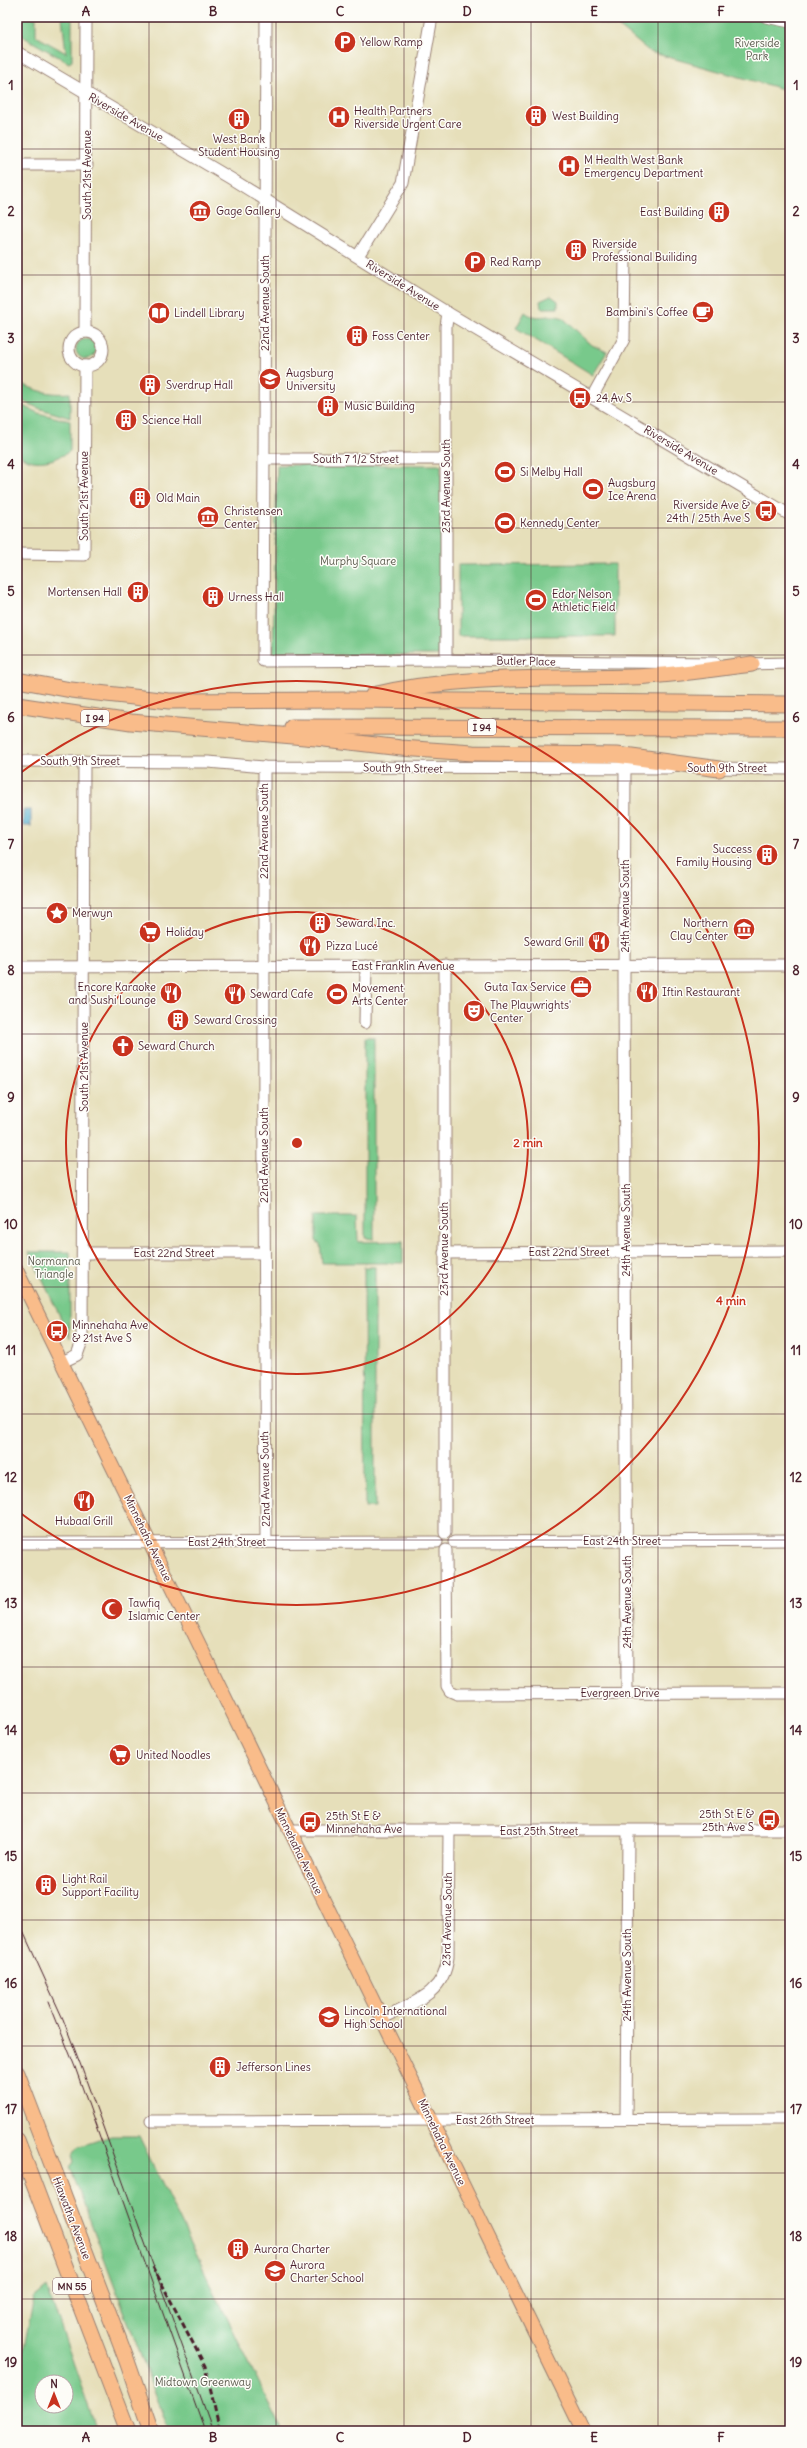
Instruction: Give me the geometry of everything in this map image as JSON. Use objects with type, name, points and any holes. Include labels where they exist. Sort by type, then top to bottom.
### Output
[{"type":"highway","points":[[351,700],[399,688],[466,681],[511,678],[644,676],[752,664]]},
{"type":"highway","name":"I 94","points":[[17,680],[77,691],[169,701],[351,700],[790,704]]},
{"type":"highway","name":"I 94","points":[[17,705],[88,717],[173,726],[790,728]]},
{"type":"highway","points":[[173,726],[433,751],[617,755],[719,768]]},
{"type":"highway","name":"Hiawatha Avenue","points":[[17,2073],[34,2122],[151,2431]]},
{"type":"highway","name":"MN 55","points":[[17,2140],[128,2431]]},
{"type":"highway","points":[[142,2404],[155,2431]]},
{"type":"main road","name":"Minnehaha Avenue","points":[[17,1271],[150,1542],[380,2019],[431,2119],[583,2431]]},
{"type":"street","name":"South 21st Avenue","points":[[86,17],[86,332]]},
{"type":"street","name":"22nd Avenue South","points":[[263,661],[266,17]]},
{"type":"street","points":[[358,256],[403,183],[432,17]]},
{"type":"street","points":[[766,17],[790,22]]},
{"type":"street","name":"Riverside Avenue","points":[[17,52],[358,256],[448,313],[790,515]]},
{"type":"street","points":[[17,166],[87,165]]},
{"type":"street","points":[[592,397],[624,340],[625,255]]},
{"type":"street","name":"23rd Avenue South","points":[[446,660],[446,326],[448,313]]},
{"type":"street","points":[[86,332],[96,335],[102,344],[102,350],[95,363],[85,366],[74,361],[69,352],[71,341],[75,336],[86,332]]},
{"type":"street","name":"South 21st Avenue","points":[[17,554],[84,555],[85,366]]},
{"type":"street","name":"South 7 1/2 Street","points":[[265,459],[446,459]]},
{"type":"street","name":"Butler Place","points":[[263,661],[446,660],[752,664],[790,663]]},
{"type":"street","name":"South 9th Street","points":[[17,761],[208,762],[264,767],[790,769]]},
{"type":"street","name":"South 21st Avenue","points":[[62,1362],[77,1355],[82,1341],[84,1253],[85,967],[84,761]]},
{"type":"street","name":"22nd Avenue South","points":[[264,767],[265,966],[263,1253],[266,1542]]},
{"type":"street","name":"24th Avenue South","points":[[625,768],[624,965],[627,1693]]},
{"type":"street","name":"23rd Avenue South","points":[[445,965],[445,1533]]},
{"type":"street","name":"East Franklin Avenue","points":[[17,968],[445,965],[790,965]]},
{"type":"street","points":[[365,1023],[366,966]]},
{"type":"street","name":"East 22nd Street","points":[[444,1253],[790,1251]]},
{"type":"street","name":"East 22nd Street","points":[[84,1253],[263,1253]]},
{"type":"street","points":[[445,1533],[452,1536],[454,1542],[452,1546],[446,1550],[441,1548],[437,1542],[440,1535],[445,1533]]},
{"type":"street","name":"East 24th Street","points":[[454,1542],[790,1540]]},
{"type":"street","name":"East 24th Street","points":[[17,1543],[437,1542]]},
{"type":"street","name":"Evergreen Drive","points":[[446,1550],[447,1686],[450,1691],[457,1694],[790,1693]]},
{"type":"street","name":"East 25th Street","points":[[288,1830],[790,1830]]},
{"type":"street","name":"23rd Avenue South","points":[[380,2019],[430,1994],[439,1985],[445,1974],[448,1957],[449,1830]]},
{"type":"street","name":"24th Avenue South","points":[[626,2119],[628,1831]]},
{"type":"street","name":"East 26th Street","points":[[151,2121],[790,2119]]},
{"type":"green space","points":[[17,17],[36,18],[36,36],[66,53],[62,17],[72,17],[72,61],[69,63],[17,33]]},
{"type":"green space","name":"Riverside Park","points":[[571,17],[790,17],[790,91],[650,52],[621,28]]},
{"type":"green space","points":[[551,296],[558,301],[558,308],[541,308],[540,301]]},
{"type":"green space","points":[[525,312],[529,315],[539,317],[558,316],[563,318],[592,345],[607,352],[593,375],[516,328]]},
{"type":"green space","points":[[82,339],[90,339],[96,345],[96,353],[90,359],[82,359],[76,353],[76,345]]},
{"type":"green space","points":[[17,381],[42,392],[70,393],[70,418],[38,408],[17,399]]},
{"type":"green space","points":[[17,403],[38,413],[70,421],[70,451],[47,461],[34,461],[22,457],[17,449]]},
{"type":"green space","name":"Murphy Square","points":[[277,465],[441,465],[440,655],[273,655]]},
{"type":"green space","name":"Edor Nelson Athletic Field","points":[[615,564],[615,636],[458,636],[458,565]]},
{"type":"green space","points":[[365,1037],[374,1037],[374,1239],[365,1238]]},
{"type":"green space","points":[[316,1216],[357,1216],[358,1242],[403,1241],[403,1263],[322,1263],[320,1244],[316,1241]]},
{"type":"green space","name":"Normanna Triangle","points":[[29,1252],[70,1252],[70,1337]]},
{"type":"green space","points":[[364,1267],[375,1267],[375,1507],[365,1507]]},
{"type":"green space","name":"Midtown Greenway","points":[[111,2136],[139,2136],[282,2431],[169,2431],[70,2167],[74,2162],[72,2155],[78,2147]]},
{"type":"green space","points":[[47,2287],[97,2431],[17,2431],[17,2381],[34,2298]]},
{"type":"water","points":[[23,810],[31,810],[31,826],[23,826]]},
{"type":"tram line","points":[[17,1918],[63,2019],[81,2066],[213,2431]]},
{"type":"tram line","points":[[49,2002],[75,2067],[205,2431]]},
{"type":"railway","points":[[153,2267],[205,2366],[220,2431]]},
{"type":"place","name":"Yellow Ramp","points":[[345,42]]},
{"type":"place","name":"West Building","points":[[536,116]]},
{"type":"place","name":"Health Partners Riverside Urgent Care","points":[[339,117]]},
{"type":"place","name":"West Bank Student Housing","points":[[239,119]]},
{"type":"place","name":"M Health West Bank Emergency Department","points":[[569,166]]},
{"type":"place","name":"Gage Gallery","points":[[200,211]]},
{"type":"place","name":"East Building","points":[[719,212]]},
{"type":"place","name":"Riverside Professional Builiding","points":[[576,250]]},
{"type":"place","name":"Red Ramp","points":[[475,262]]},
{"type":"place","name":"Bambini's Coffee","points":[[703,312]]},
{"type":"place","name":"Lindell Library","points":[[159,313]]},
{"type":"place","name":"Foss Center","points":[[357,336]]},
{"type":"place","name":"Augsburg University","points":[[270,379]]},
{"type":"place","name":"Sverdrup Hall","points":[[150,385]]},
{"type":"place","name":"24 Av S","points":[[580,398]]},
{"type":"place","name":"Music Building","points":[[328,406]]},
{"type":"place","name":"Science Hall","points":[[126,420]]},
{"type":"place","name":"Si Melby Hall","points":[[505,472]]},
{"type":"place","name":"Augsburg Ice Arena","points":[[593,489]]},
{"type":"place","name":"Old Main","points":[[140,498]]},
{"type":"place","name":"Riverside Ave & 24th / 25th Ave S","points":[[766,511]]},
{"type":"place","name":"Christensen Center","points":[[208,517]]},
{"type":"place","name":"Kennedy Center","points":[[505,523]]},
{"type":"place","name":"Mortensen Hall","points":[[138,592]]},
{"type":"place","name":"Urness Hall","points":[[213,597]]},
{"type":"place","name":"Edor Nelson Athletic Field","points":[[536,600]]},
{"type":"place","name":"Success Family Housing","points":[[767,855]]},
{"type":"place","name":"Merwyn","points":[[57,913]]},
{"type":"place","name":"Seward Inc.","points":[[320,923]]},
{"type":"place","name":"Northern Clay Center","points":[[744,929]]},
{"type":"place","name":"Holiday","points":[[150,932]]},
{"type":"place","name":"Seward Grill","points":[[599,942]]},
{"type":"place","name":"Pizza Lucé","points":[[310,946]]},
{"type":"place","name":"Guta Tax Service","points":[[581,987]]},
{"type":"place","name":"Iftin Restaurant","points":[[647,992]]},
{"type":"place","name":"Encore Karaoke and Sushi Lounge","points":[[171,993]]},
{"type":"place","name":"Seward Cafe","points":[[235,994]]},
{"type":"place","name":"Movement Arts Center","points":[[337,994]]},
{"type":"place","name":"The Playwrights' Center","points":[[474,1011]]},
{"type":"place","name":"Seward Crossing","points":[[178,1020]]},
{"type":"place","name":"Seward Church","points":[[123,1046]]},
{"type":"place","name":"Minnehaha Ave & 21st Ave S","points":[[57,1331]]},
{"type":"place","name":"Hubaal Grill","points":[[84,1501]]},
{"type":"place","name":"Tawfiq Islamic Center","points":[[112,1609]]},
{"type":"place","name":"United Noodles","points":[[120,1755]]},
{"type":"place","name":"25th St E & 25th Ave S","points":[[769,1820]]},
{"type":"place","name":"25th St E & Minnehaha Ave","points":[[310,1822]]},
{"type":"place","name":"Light Rail Support Facility","points":[[46,1885]]},
{"type":"place","name":"Lincoln International High School","points":[[329,2017]]},
{"type":"place","name":"Jefferson Lines","points":[[220,2067]]},
{"type":"place","name":"Aurora Charter","points":[[238,2249]]},
{"type":"place","name":"Aurora Charter School","points":[[275,2271]]}]
